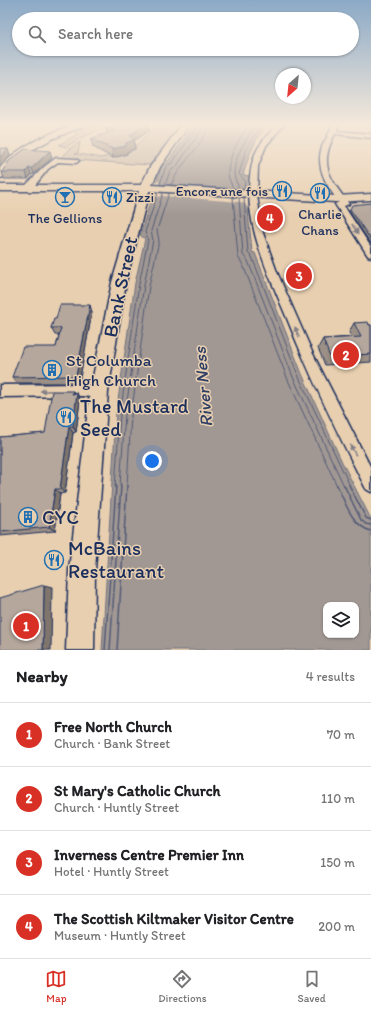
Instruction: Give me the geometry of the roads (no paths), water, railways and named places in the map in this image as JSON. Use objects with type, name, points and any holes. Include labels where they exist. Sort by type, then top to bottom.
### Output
[{"type":"main road","points":[[0,175],[20,154]]},
{"type":"main road","name":"Bank Street","points":[[80,650],[82,570],[99,392],[118,282],[151,189],[155,167],[164,154]]},
{"type":"main road","points":[[1,188],[56,187],[151,189],[251,197],[341,202],[371,202]]},
{"type":"main road","points":[[341,202],[371,197]]},
{"type":"street","points":[[258,154],[251,197],[265,252],[304,347],[343,431],[371,484]]},
{"type":"street","points":[[324,154],[325,169],[332,188],[371,254]]},
{"type":"street","points":[[29,187],[46,168],[56,160],[76,161]]},
{"type":"street","points":[[0,391],[82,390],[99,392]]},
{"type":"water","name":"River Ness","points":[[173,154],[250,154],[243,175],[250,176],[248,204],[252,252],[255,253],[302,374],[342,462],[371,519],[371,650],[102,650],[116,414],[135,283],[145,239],[140,235],[164,161],[168,161]]},
{"type":"place","name":"Encore une fois","points":[[282,191]]},
{"type":"place","name":"Charlie Chans","points":[[320,193]]},
{"type":"place","name":"The Gellions","points":[[65,197]]},
{"type":"place","name":"Zizzi","points":[[112,197]]},
{"type":"place","name":"The Scottish Kiltmaker Visitor Centre","points":[[270,218]]},
{"type":"place","name":"Inverness Centre Premier Inn","points":[[299,276]]},
{"type":"place","name":"St Mary's Catholic Church","points":[[346,355]]},
{"type":"place","name":"St Columba High Church","points":[[52,370]]},
{"type":"place","name":"The Mustard Seed","points":[[66,417]]},
{"type":"place","name":"CYC","points":[[28,517]]},
{"type":"place","name":"McBains Restaurant","points":[[54,560]]},
{"type":"place","name":"Free North Church","points":[[26,626]]}]
